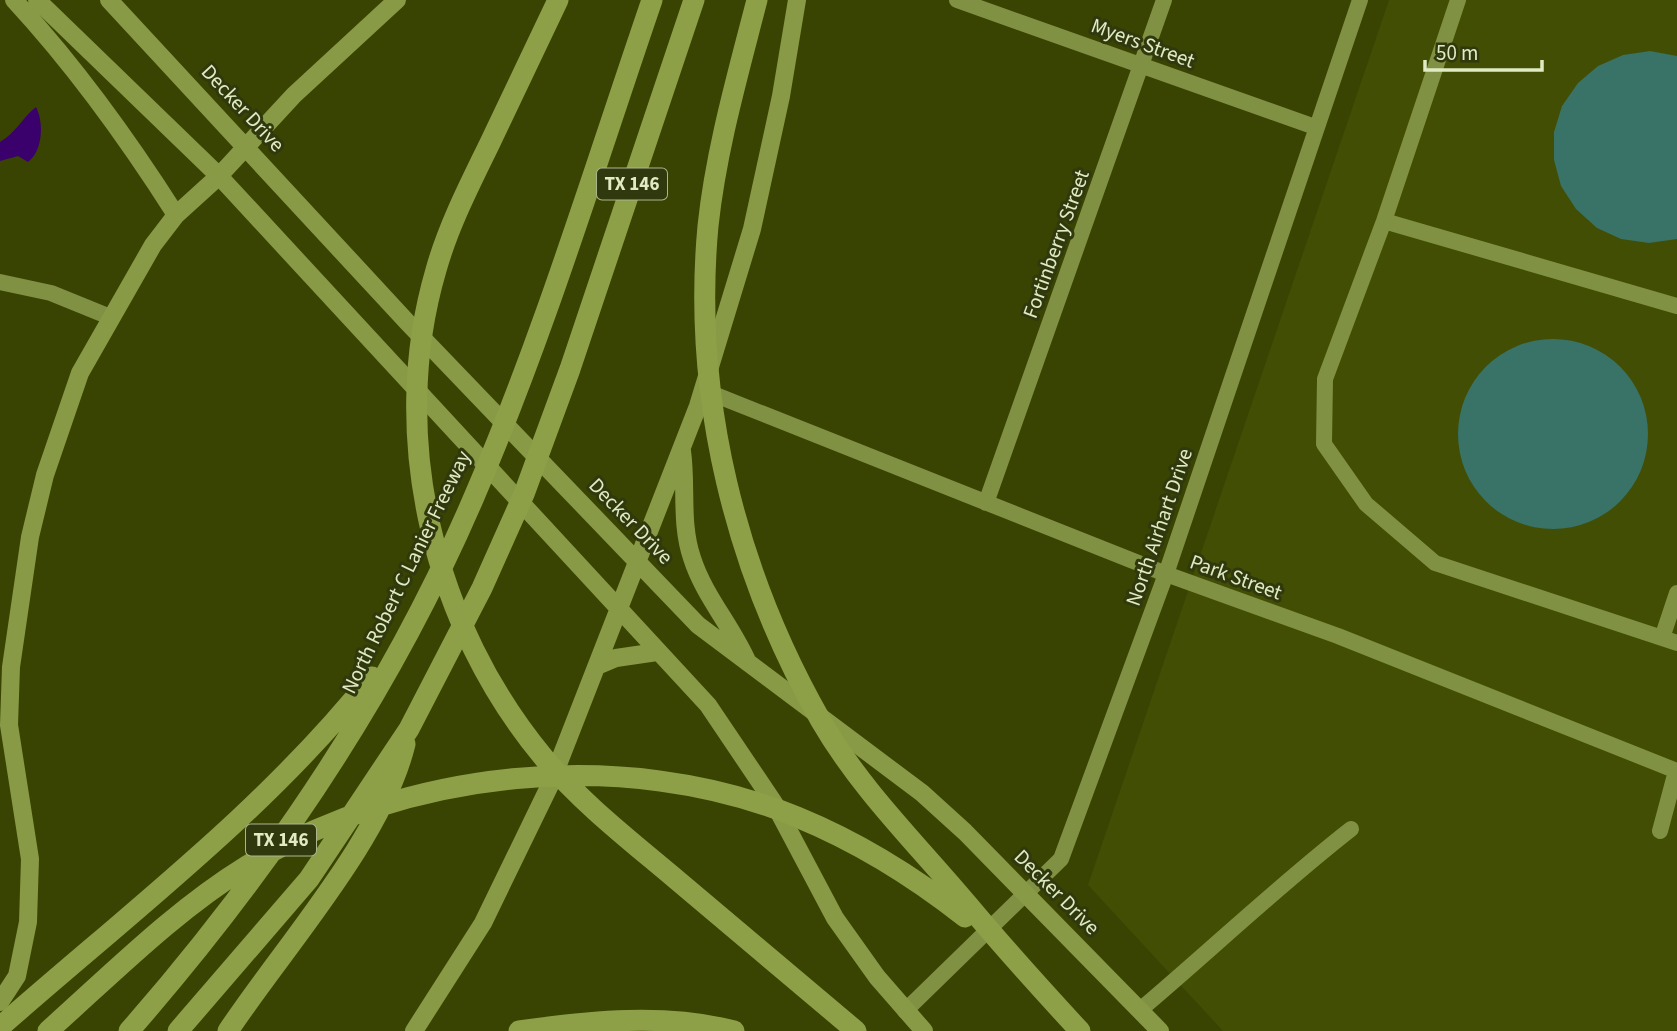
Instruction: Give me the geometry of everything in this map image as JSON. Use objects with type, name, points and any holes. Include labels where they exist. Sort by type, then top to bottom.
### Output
[{"type":"highway","points":[[558,0],[457,211],[426,309],[416,420],[422,485],[434,541],[458,616],[481,664],[511,713],[544,758],[617,829],[856,1031]]},
{"type":"highway","name":"North Robert C Lanier Freeway","points":[[129,1031],[184,967],[287,832],[366,708],[408,631],[474,498],[538,330],[652,0]]},
{"type":"highway","name":"TX 146","points":[[178,1031],[309,879],[409,729],[482,588],[524,494],[570,369],[694,0]]},
{"type":"highway","points":[[757,0],[726,123],[709,225],[707,338],[718,439],[742,542],[772,623],[822,722],[883,810],[970,906],[990,934],[1080,1031]]},
{"type":"highway","points":[[0,1027],[265,795],[325,733],[408,631]]},
{"type":"highway","points":[[228,1031],[358,845],[397,776],[409,729]]},
{"type":"highway","points":[[48,1031],[205,895],[282,846],[319,829],[390,803],[467,784],[521,777],[613,778],[694,788],[794,816],[872,852],[990,934]]},
{"type":"highway","points":[[519,1031],[575,1023],[626,1021],[679,1022],[734,1031]]},
{"type":"main road","points":[[14,0],[61,51],[119,127],[176,215]]},
{"type":"main road","points":[[37,0],[219,176],[618,611],[708,705],[774,803],[835,918],[905,1011],[925,1031]]},
{"type":"main road","name":"Decker Drive","points":[[109,0],[408,323],[698,625],[749,666],[842,731],[922,793],[1160,1031]]},
{"type":"main road","points":[[0,1002],[17,976],[28,922],[30,859],[9,726],[11,667],[24,573],[45,475],[80,373],[153,245],[176,215],[219,176],[294,95],[397,0]]},
{"type":"main road","points":[[414,1031],[483,923],[551,785],[682,449],[703,390],[752,229],[781,96],[797,0]]},
{"type":"main road","points":[[682,449],[685,527],[691,557],[702,584],[736,636],[749,666]]},
{"type":"main road","points":[[597,666],[616,658],[657,652]]},
{"type":"street","name":"Fortinberry Street","points":[[986,503],[1164,0]]},
{"type":"street","name":"North Airhart Drive","points":[[905,1011],[1061,859],[1166,574],[1360,0]]},
{"type":"street","points":[[1458,0],[1384,221],[1325,379],[1324,444],[1366,504],[1436,563],[1670,641],[1677,593]]},
{"type":"street","name":"Myers Street","points":[[964,1],[1315,127]]},
{"type":"street","points":[[1384,221],[1677,306]]},
{"type":"street","points":[[0,282],[51,293],[110,317]]},
{"type":"street","name":"Park Street","points":[[703,390],[1166,574],[1338,636],[1676,771]]},
{"type":"street","points":[[1660,831],[1676,771]]},
{"type":"street","points":[[1140,1010],[1235,930],[1282,884],[1351,829]]},
{"type":"shaded area","points":[[1389,0],[1677,0],[1677,1031],[1223,1031],[1088,885]]},
{"type":"shaded area","points":[[36,107],[41,136],[33,157],[28,162],[18,156],[0,161],[0,142]]},
{"type":"building","points":[[1650,51],[1677,56],[1677,239],[1649,243],[1621,239],[1597,228],[1576,209],[1561,186],[1554,160],[1554,132],[1562,106],[1578,83],[1598,66],[1623,55]]},
{"type":"building","points":[[1553,339],[1572,340],[1590,346],[1620,367],[1641,397],[1647,415],[1647,453],[1641,471],[1620,501],[1590,522],[1572,528],[1553,529],[1534,528],[1516,522],[1486,501],[1465,471],[1459,453],[1458,434],[1459,415],[1465,397],[1486,367],[1516,346],[1534,340]]}]
